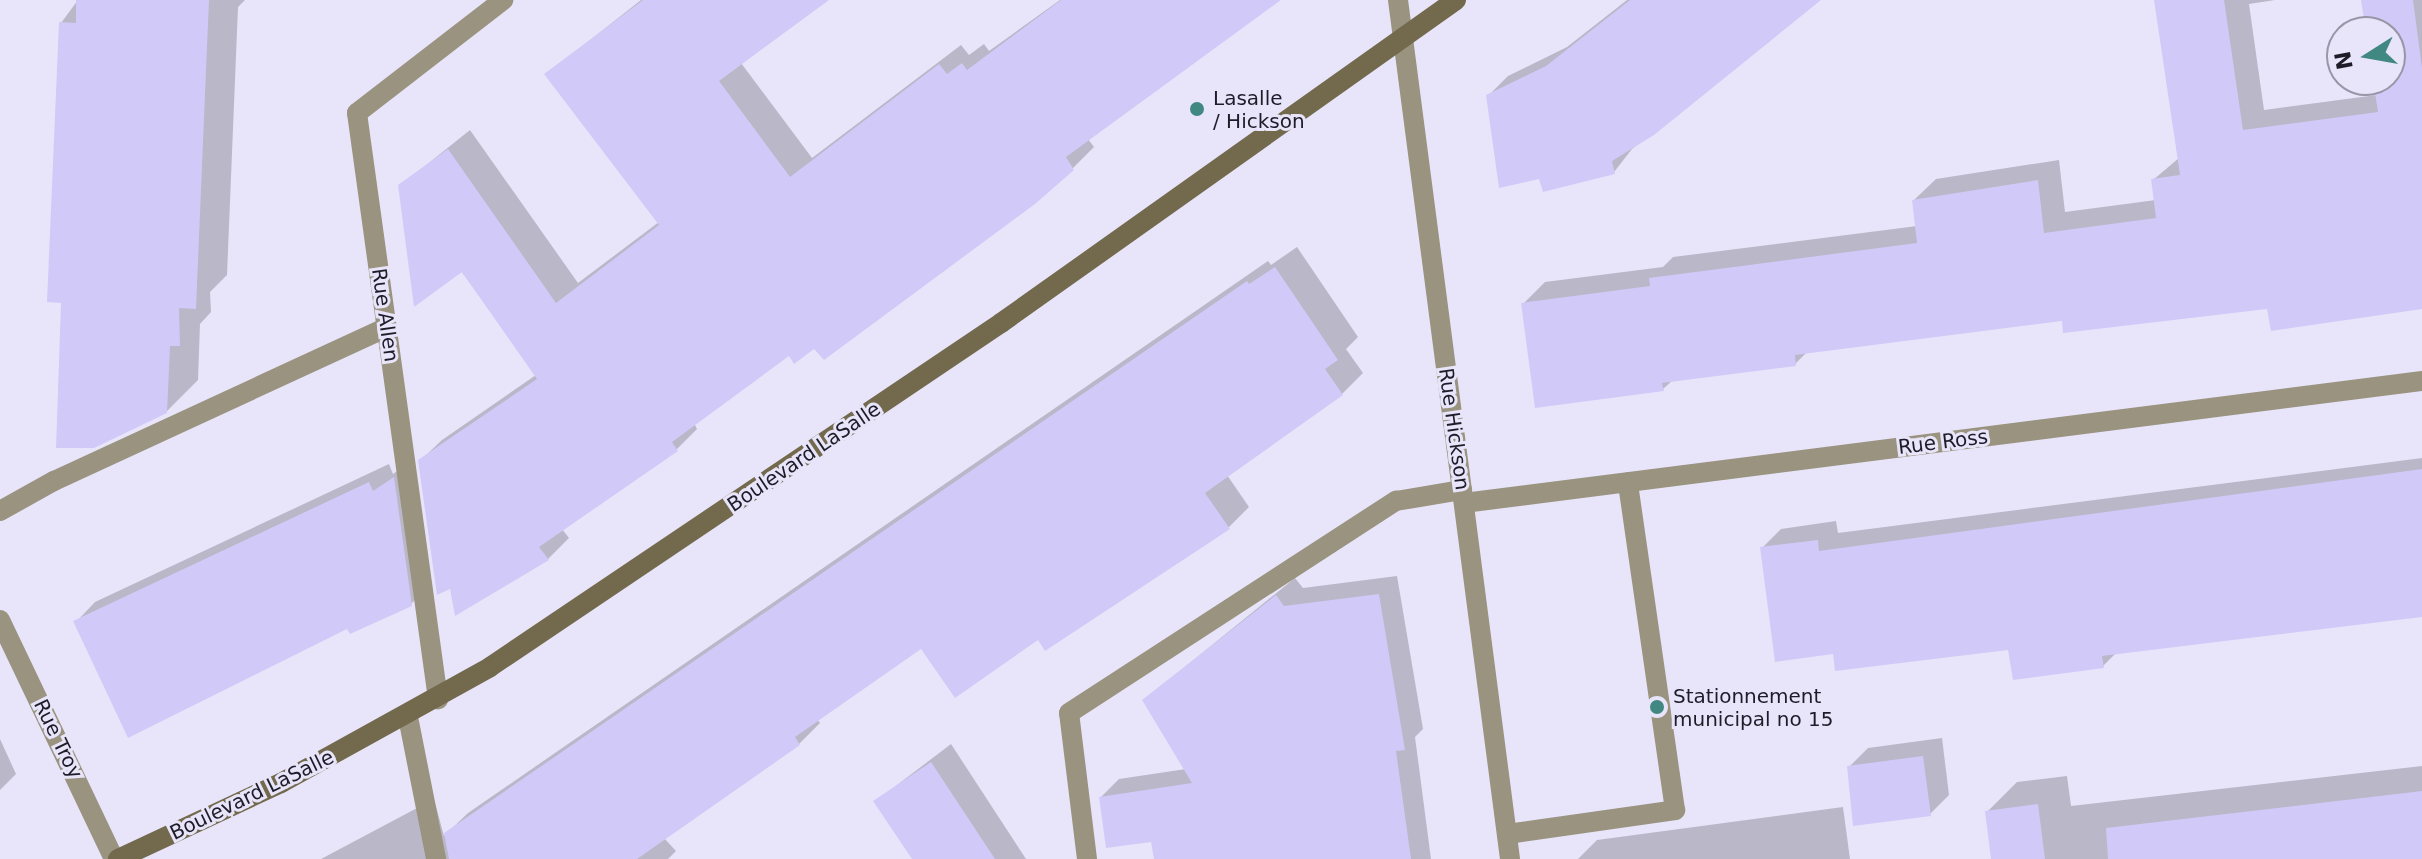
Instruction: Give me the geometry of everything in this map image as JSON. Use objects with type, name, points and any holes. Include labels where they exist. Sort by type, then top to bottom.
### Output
[{"type":"main road","name":"Boulevard LaSalle","points":[[116,859],[408,717],[594,601],[1001,323],[1456,0]]},
{"type":"street","name":"Rue Allen","points":[[438,699],[357,113],[503,0]]},
{"type":"street","name":"Rue Hickson","points":[[1398,0],[1510,859]]},
{"type":"street","points":[[0,511],[54,481],[387,327]]},
{"type":"street","name":"Rue Ross","points":[[1087,859],[1069,713],[1396,501],[1628,482],[2422,381]]},
{"type":"street","points":[[1507,834],[1675,810],[1628,482]]},
{"type":"street","name":"Rue Troy","points":[[0,620],[116,859]]},
{"type":"street","points":[[408,717],[436,859]]},
{"type":"building","points":[[76,0],[209,0],[196,309],[179,308],[180,346],[170,346],[167,413],[94,448],[56,448],[61,303],[47,302],[59,22],[76,23]]},
{"type":"building","points":[[643,0],[829,0],[719,81],[790,177],[939,64],[947,74],[962,63],[967,70],[1061,0],[1281,0],[1066,157],[1074,170],[1035,204],[824,360],[814,349],[794,364],[789,356],[672,442],[678,451],[539,547],[549,560],[455,616],[450,589],[437,595],[418,460],[537,379],[462,272],[414,307],[398,185],[448,149],[556,303],[659,225],[544,74]]},
{"type":"building","points":[[1630,0],[1821,0],[1654,135],[1612,161],[1615,174],[1543,192],[1539,179],[1499,188],[1486,95],[1546,66]]},
{"type":"building","points":[[2154,0],[2224,0],[2243,130],[2378,112],[2376,96],[2406,96],[2406,16],[2364,16],[2361,0],[2413,0],[2422,68],[2422,309],[2271,331],[2267,309],[2063,333],[2062,321],[1795,355],[1796,366],[1662,383],[1664,391],[1535,408],[1521,303],[1650,286],[1649,278],[1917,243],[1912,200],[2038,180],[2044,233],[2156,218],[2151,179],[2180,175]]},
{"type":"building","points":[[1275,267],[1338,360],[1325,369],[1343,395],[1205,493],[1230,529],[1045,651],[1038,640],[955,698],[921,649],[795,737],[800,745],[637,859],[449,859],[444,833],[1247,281],[1249,284]]},
{"type":"building","points":[[2422,469],[2422,617],[2102,656],[2104,668],[2013,680],[2008,650],[1835,671],[1833,654],[1775,662],[1760,547],[1818,540],[1819,551]]},
{"type":"building","points":[[394,477],[412,606],[350,634],[347,629],[128,738],[73,621],[369,482],[373,491]]},
{"type":"building","points":[[1379,594],[1405,750],[1396,751],[1411,859],[1154,859],[1151,842],[1106,848],[1099,797],[1192,783],[1142,700],[1276,595],[1284,606]]},
{"type":"building","points":[[1923,756],[1931,816],[1853,826],[1847,766]]},
{"type":"building","points":[[931,762],[995,859],[912,859],[873,801]]},
{"type":"building","points":[[2422,791],[2422,859],[2108,859],[2106,828]]},
{"type":"building","points":[[2038,804],[2045,859],[1991,859],[1985,811]]},
{"type":"place","name":"Lasalle / Hickson","points":[[1197,109]]},
{"type":"place","name":"Stationnement municipal no 15","points":[[1657,707]]}]
